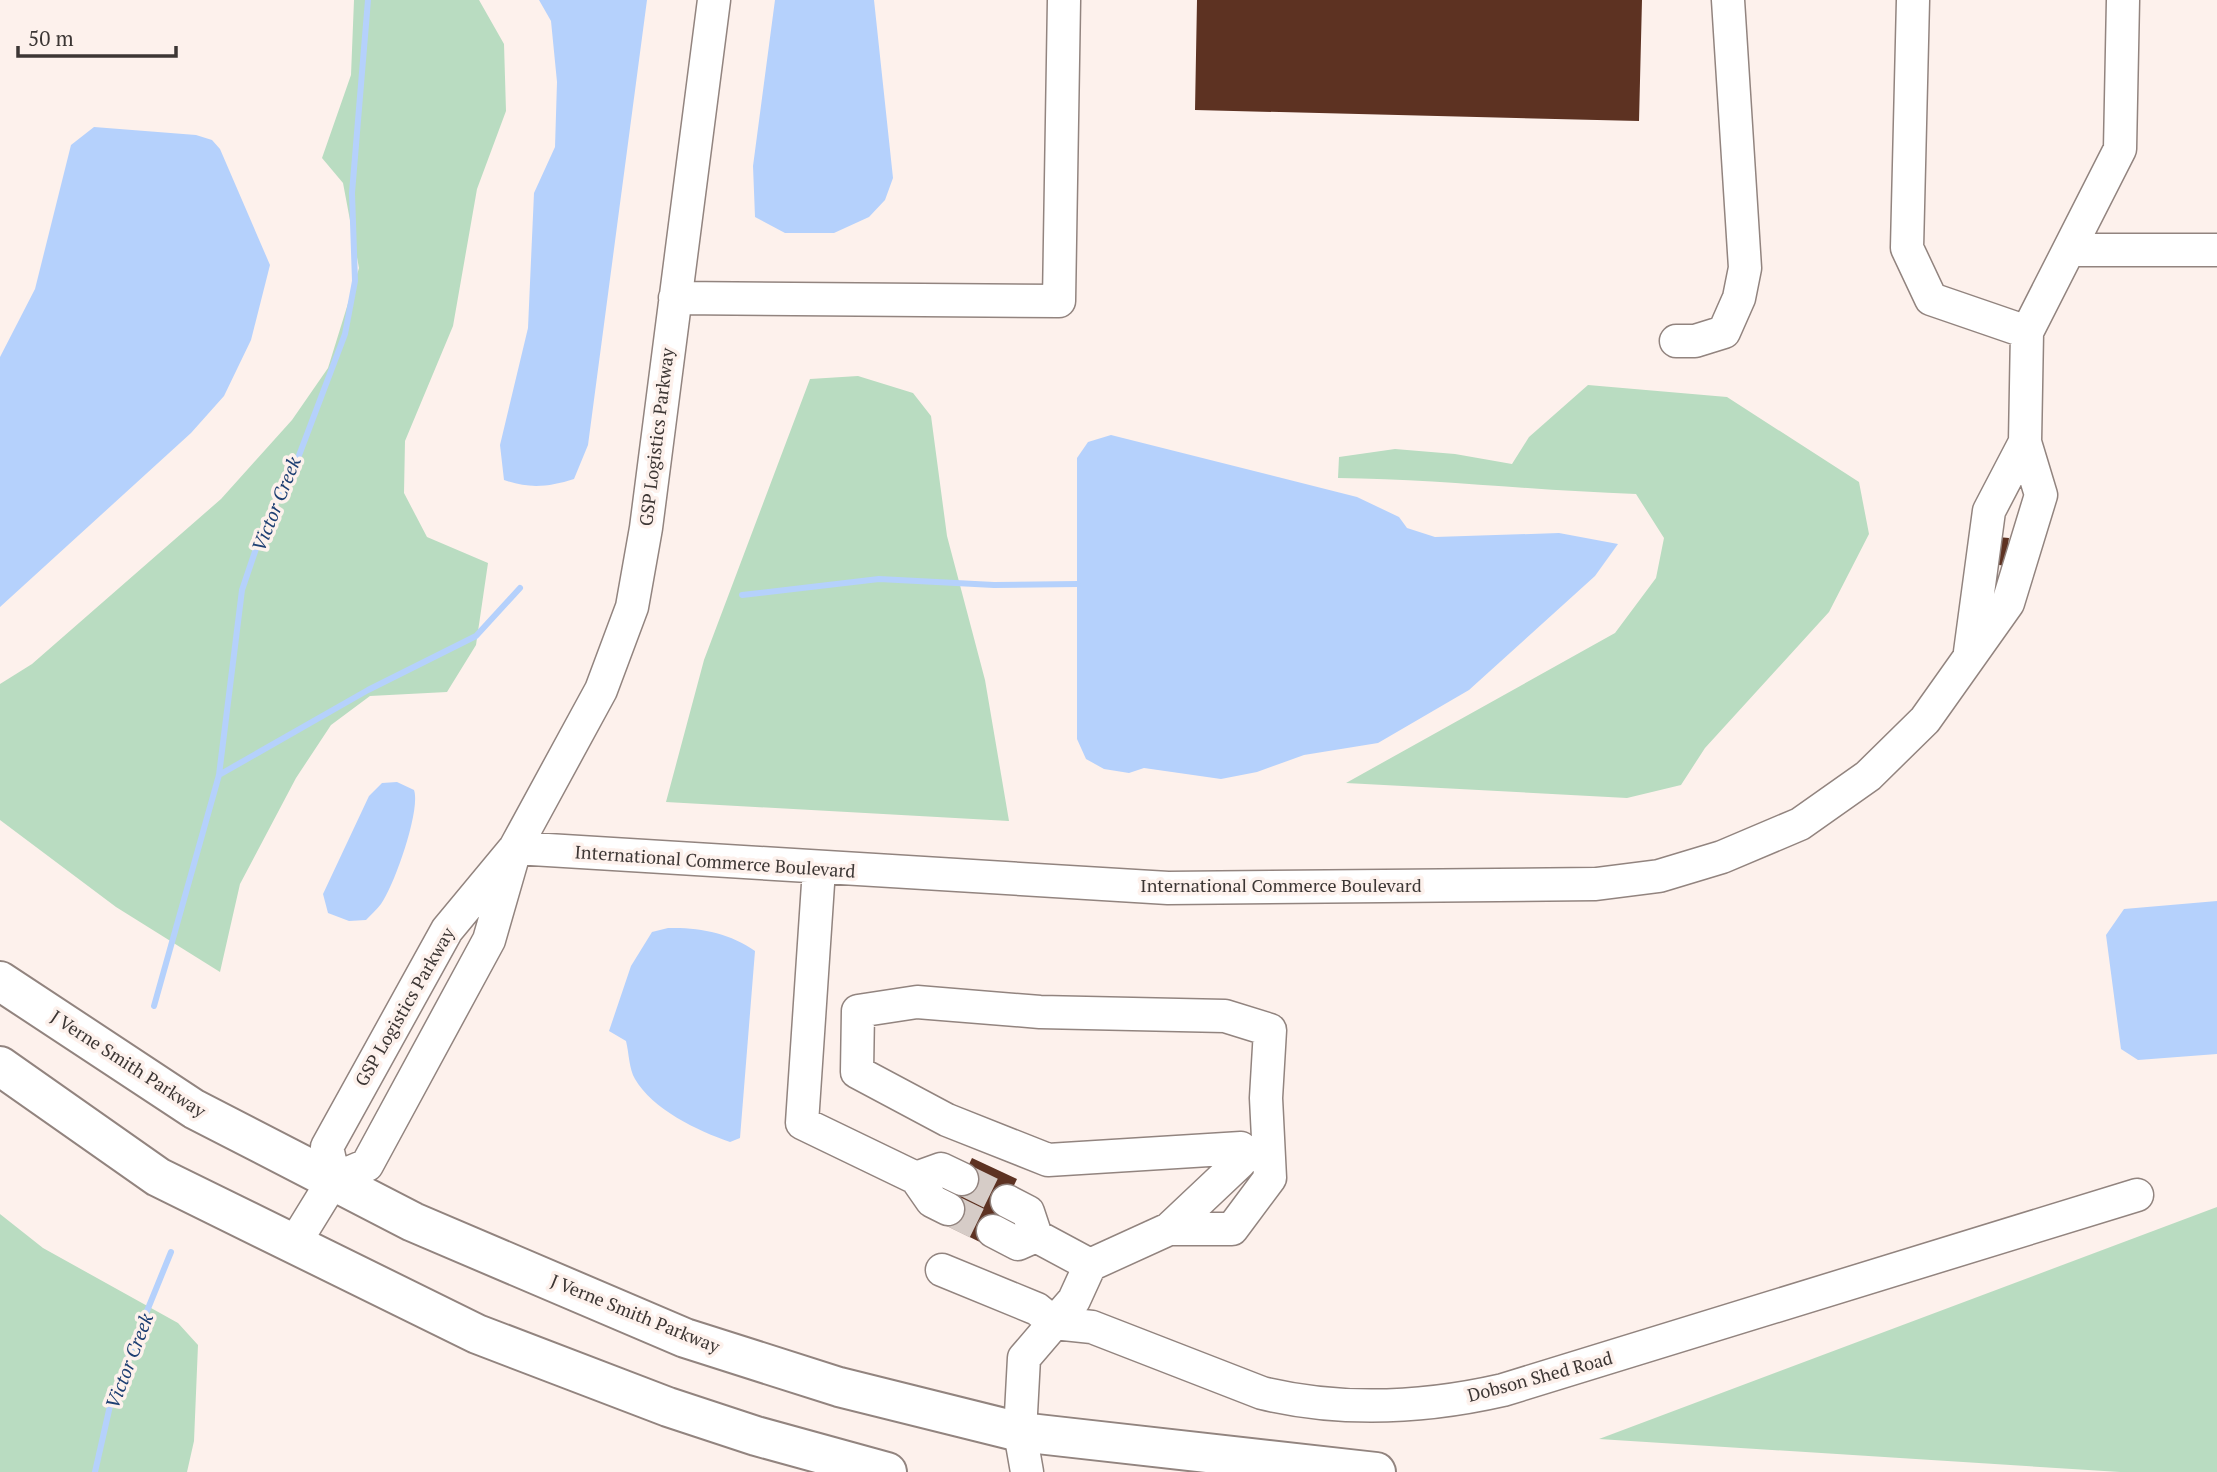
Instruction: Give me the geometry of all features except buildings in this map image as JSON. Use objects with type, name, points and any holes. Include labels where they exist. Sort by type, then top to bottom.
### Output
[{"type":"main road","name":"J Verne Smith Parkway","points":[[0,981],[194,1109],[413,1222],[685,1338],[839,1387],[1020,1432],[1376,1472]]},
{"type":"main road","points":[[0,1066],[158,1177],[477,1334],[756,1436],[887,1472]]},
{"type":"street","name":"GSP Logistics Parkway","points":[[515,848],[489,940],[367,1166],[334,1179],[327,1147],[447,930],[515,848],[601,690],[632,607],[646,527],[714,0]]},
{"type":"street","points":[[675,299],[1059,301],[1064,0]]},
{"type":"street","points":[[1676,341],[1695,341],[1724,332],[1740,298],[1745,268],[1728,0]]},
{"type":"street","points":[[1913,0],[1907,248],[1931,299],[2027,332],[2120,149],[2123,0]]},
{"type":"street","points":[[2069,250],[2217,250]]},
{"type":"street","name":"International Commerce Boulevard","points":[[515,848],[819,869],[1168,888],[1596,884],[1659,876],[1723,858],[1800,824],[1868,776],[1925,720],[2008,603],[2041,495],[2025,442],[2027,332]]},
{"type":"street","name":"International Commerce Boulevard","points":[[1969,660],[1989,511],[2025,442]]},
{"type":"street","points":[[819,869],[802,1123],[916,1178],[932,1201],[948,1209]]},
{"type":"street","points":[[1027,1472],[1020,1432],[1024,1358],[1074,1300],[1090,1265],[1169,1229],[1240,1162],[1241,1148],[1048,1160],[947,1120],[857,1072],[858,1012],[917,1002],[1040,1012],[1225,1016],[1270,1030],[1266,1098],[1270,1178],[1232,1229],[1169,1229]]},
{"type":"street","points":[[916,1178],[941,1169],[962,1179]]},
{"type":"street","points":[[293,1244],[334,1179]]},
{"type":"street","name":"Dobson Shed Road","points":[[1054,1322],[1092,1327],[1262,1393],[1288,1399],[1358,1405],[1442,1402],[1516,1387],[2137,1195]]},
{"type":"street","points":[[1007,1201],[1028,1212],[1036,1236],[1090,1265]]},
{"type":"street","points":[[993,1231],[1018,1244],[1036,1236]]},
{"type":"street","points":[[942,1270],[1037,1309],[1054,1322]]},
{"type":"green space","points":[[354,0],[479,0],[504,44],[506,111],[477,189],[453,326],[405,441],[404,493],[427,537],[488,563],[476,645],[447,692],[370,696],[331,725],[296,778],[240,884],[220,972],[116,907],[0,820],[0,684],[32,664],[221,499],[292,420],[328,368],[359,268],[343,183],[322,158],[351,75]]},
{"type":"green space","points":[[858,376],[913,393],[931,416],[947,536],[985,680],[1009,821],[666,802],[704,660],[810,379]]},
{"type":"green space","points":[[1588,385],[1727,397],[1859,482],[1869,534],[1829,612],[1705,748],[1681,785],[1627,798],[1346,783],[1615,633],[1656,578],[1664,538],[1636,494],[1338,478],[1339,457],[1395,449],[1455,454],[1512,464],[1529,437]]},
{"type":"green space","points":[[2217,1207],[2217,1472],[2120,1472],[1599,1439]]},
{"type":"green space","points":[[0,1214],[43,1248],[178,1323],[198,1345],[194,1441],[187,1472],[0,1472]]},
{"type":"water","points":[[539,0],[647,0],[588,445],[574,479],[539,486],[504,480],[500,445],[528,328],[534,193],[555,147],[557,82],[551,21]]},
{"type":"water","points":[[775,0],[874,0],[893,178],[885,200],[869,217],[834,233],[785,233],[755,217],[753,166]]},
{"type":"water","points":[[94,127],[196,135],[212,140],[220,149],[270,265],[251,340],[224,396],[191,433],[0,607],[0,357],[35,289],[71,145]]},
{"type":"water","points":[[1111,435],[1357,497],[1399,517],[1407,528],[1435,537],[1559,533],[1618,544],[1595,576],[1469,690],[1378,743],[1304,755],[1257,772],[1221,779],[1144,768],[1129,773],[1104,769],[1086,759],[1077,739],[1077,458],[1088,442]]},
{"type":"water","points":[[397,782],[414,790],[414,814],[405,848],[386,895],[366,920],[349,921],[328,913],[323,894],[369,796],[382,783]]},
{"type":"water","points":[[2217,901],[2217,1054],[2138,1060],[2121,1049],[2106,935],[2124,909]]},
{"type":"water","points":[[668,928],[714,932],[755,951],[740,1138],[730,1142],[677,1118],[653,1100],[633,1075],[626,1041],[609,1031],[631,966],[652,932]]},
{"type":"waterway","name":"Victor Creek","points":[[154,1006],[219,775],[242,590],[262,531],[298,458],[345,334],[355,281],[352,193],[368,0]]},
{"type":"waterway","points":[[742,595],[879,579],[994,585],[1078,584]]},
{"type":"waterway","points":[[219,775],[368,690],[476,636],[520,588]]},
{"type":"waterway","name":"Victor Creek","points":[[95,1472],[112,1397],[171,1252]]},
{"type":"tunnel","points":[[962,1179],[1007,1201]]},
{"type":"tunnel","points":[[948,1209],[993,1231]]}]
